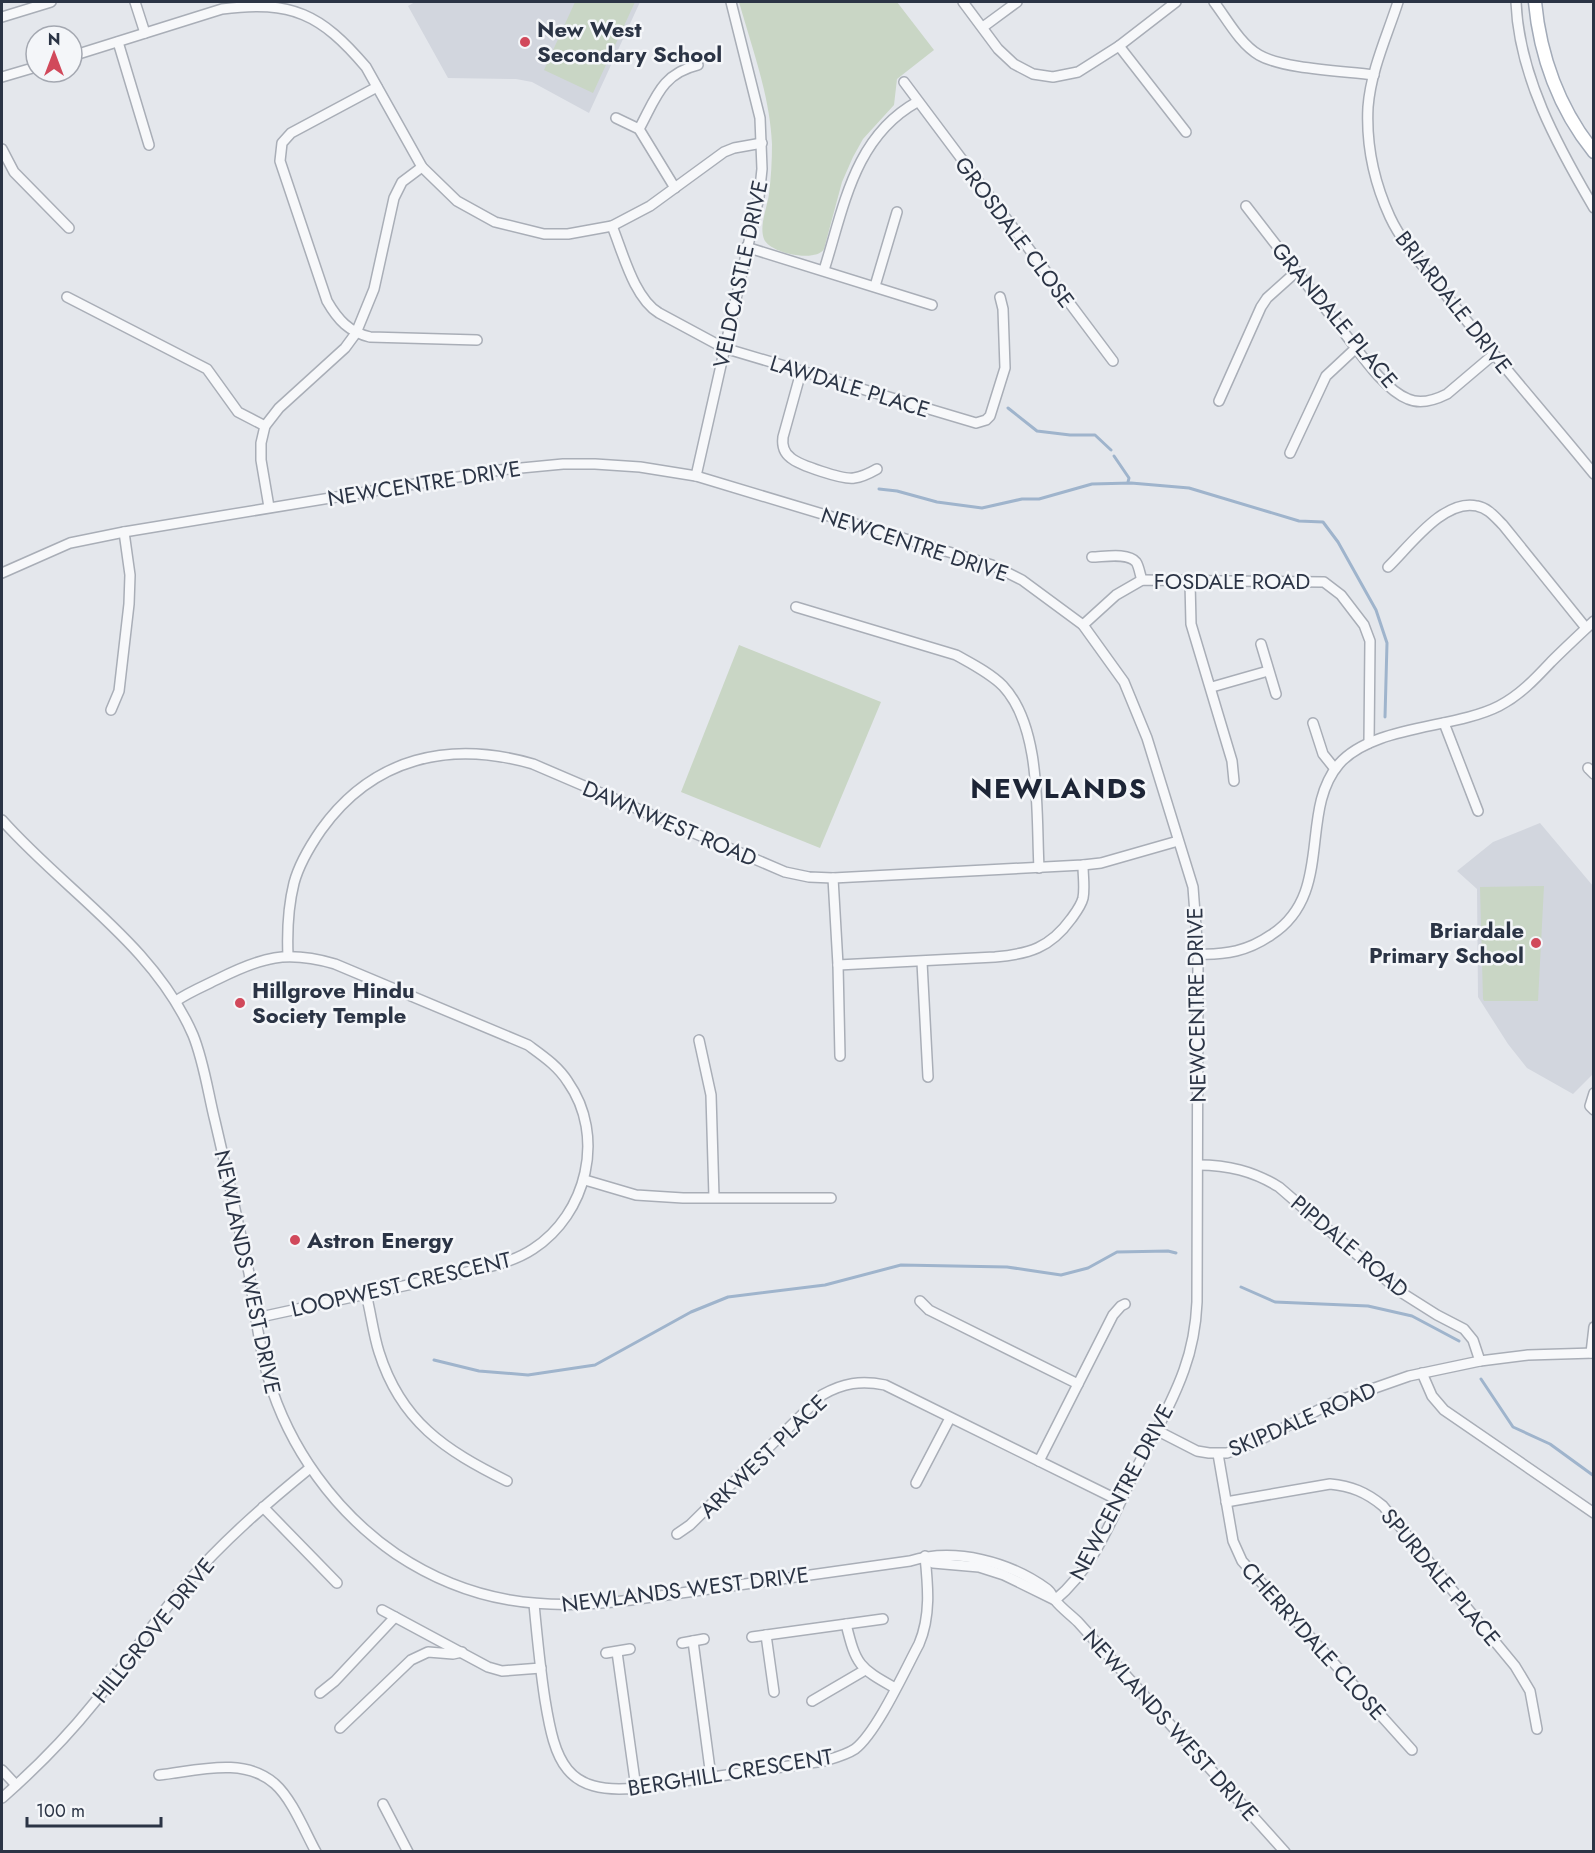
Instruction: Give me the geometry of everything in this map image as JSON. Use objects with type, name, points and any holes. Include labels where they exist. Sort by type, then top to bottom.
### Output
[{"type":"main road","points":[[1534,2],[1547,65],[1556,89],[1579,134],[1593,152]]},
{"type":"street","points":[[2,17],[51,2]]},
{"type":"street","points":[[135,2],[145,33]]},
{"type":"street","name":"VELDCASTLE DRIVE","points":[[696,476],[759,197],[762,169],[762,143],[757,108],[731,2]]},
{"type":"street","points":[[963,2],[998,49],[1014,64],[1033,74],[1046,76],[1061,76],[1078,72],[1119,46],[1176,2]]},
{"type":"street","points":[[983,27],[1017,2]]},
{"type":"street","points":[[1214,2],[1243,40],[1258,55],[1282,64],[1374,75]]},
{"type":"street","name":"BRIARDALE DRIVE","points":[[1398,2],[1374,75],[1368,104],[1370,157],[1377,186],[1388,211],[1414,254],[1493,355],[1593,474]]},
{"type":"street","points":[[1516,2],[1527,66],[1539,102],[1593,208]]},
{"type":"street","points":[[84,52],[222,9],[247,6],[289,9],[319,21],[340,37],[366,67],[422,167],[457,201],[495,222],[544,234],[580,232],[612,226],[650,206],[724,152],[762,143]]},
{"type":"street","points":[[117,42],[148,145]]},
{"type":"street","points":[[1119,46],[1186,132]]},
{"type":"street","points":[[639,129],[664,83],[674,73],[699,65]]},
{"type":"street","points":[[2,77],[24,71]]},
{"type":"street","name":"GROSDALE CLOSE","points":[[904,82],[1113,361]]},
{"type":"street","points":[[377,87],[291,133],[282,143],[280,161],[327,301],[337,318],[356,333],[370,336],[477,340]]},
{"type":"street","points":[[824,270],[862,155],[881,129],[902,110],[917,102]]},
{"type":"street","points":[[616,118],[639,129],[675,188]]},
{"type":"street","points":[[2,149],[14,172],[69,228]]},
{"type":"street","points":[[269,507],[261,460],[261,443],[265,426],[279,408],[345,348],[356,333],[374,289],[394,198],[402,182],[422,167]]},
{"type":"street","name":"GRANDALE PLACE","points":[[1246,206],[1356,348],[1388,385],[1407,399],[1418,402],[1429,401],[1447,393],[1493,355]]},
{"type":"street","points":[[875,286],[897,212]]},
{"type":"street","name":"LAWDALE PLACE","points":[[612,226],[645,302],[650,308],[724,348],[976,423],[990,416],[1004,374],[1003,309],[1000,297]]},
{"type":"street","points":[[746,248],[824,270],[932,305]]},
{"type":"street","points":[[1219,401],[1261,307],[1275,290],[1296,272]]},
{"type":"street","points":[[67,297],[207,369],[242,416],[265,426]]},
{"type":"street","points":[[1290,453],[1326,376],[1356,348]]},
{"type":"street","points":[[801,372],[783,437],[783,448],[786,453],[792,459],[839,477],[853,478],[877,469]]},
{"type":"street","name":"NEWCENTRE DRIVE","points":[[2,573],[70,543],[124,532],[530,466],[598,464],[640,467],[696,476],[992,565],[1022,580],[1083,625],[1124,682],[1147,738],[1193,887],[1198,954],[1197,1302],[1195,1326],[1184,1369],[1156,1430],[1092,1557],[1078,1578],[1055,1600]]},
{"type":"street","points":[[1198,954],[1237,952],[1255,946],[1278,931],[1297,910],[1311,872],[1323,793],[1335,769],[1342,761],[1369,743],[1492,710],[1517,696],[1590,624],[1503,525],[1488,510],[1477,506],[1463,505],[1446,512],[1388,567]]},
{"type":"street","points":[[111,710],[119,691],[129,604],[130,575],[124,532]]},
{"type":"street","name":"FOSDALE ROAD","points":[[1092,557],[1133,559],[1142,580]]},
{"type":"street","name":"FOSDALE ROAD","points":[[1083,625],[1116,595],[1142,580],[1324,582],[1341,595],[1364,625],[1370,641],[1369,743]]},
{"type":"street","points":[[1190,582],[1191,624],[1212,687],[1232,761],[1234,781]]},
{"type":"street","points":[[796,608],[956,655],[980,668],[1003,686],[1026,726],[1033,754],[1039,868]]},
{"type":"street","points":[[1260,644],[1276,694]]},
{"type":"street","points":[[1212,687],[1268,671]]},
{"type":"street","points":[[1313,723],[1323,754],[1335,769]]},
{"type":"street","points":[[1443,723],[1478,811]]},
{"type":"street","name":"DAWNWEST ROAD","points":[[288,956],[288,918],[294,882],[309,847],[332,815],[356,791],[380,775],[413,761],[441,755],[472,753],[504,756],[533,764],[785,872],[809,877],[833,878],[1083,866],[1178,841]]},
{"type":"street","name":"NEWLANDS WEST DRIVE","points":[[2,820],[148,963],[176,1001],[194,1037],[203,1070],[244,1253],[267,1375],[284,1423],[310,1468],[352,1518],[371,1536],[420,1569],[460,1586],[500,1598],[534,1604],[591,1605],[925,1560],[979,1567],[1005,1575],[1055,1600],[1078,1622],[1285,1851]]},
{"type":"street","points":[[838,965],[1018,955],[1037,949],[1059,934],[1079,908],[1083,897],[1083,866]]},
{"type":"street","points":[[833,878],[840,1056]]},
{"type":"street","name":"LOOPWEST CRESCENT","points":[[176,1001],[242,967],[267,958],[288,956],[318,959],[357,973],[528,1045],[554,1064],[569,1083],[579,1103],[585,1124],[588,1150],[585,1180],[577,1200],[563,1222],[532,1250],[517,1258],[492,1266],[256,1318]]},
{"type":"street","points":[[922,962],[928,1077]]},
{"type":"street","points":[[699,1040],[711,1095],[714,1197]]},
{"type":"street","points":[[1593,1093],[1590,1106],[1593,1110]]},
{"type":"street","name":"PIPDALE ROAD","points":[[1198,1165],[1236,1168],[1258,1175],[1280,1187],[1399,1291],[1464,1329],[1473,1340],[1480,1361]]},
{"type":"street","points":[[585,1180],[636,1195],[683,1198],[831,1198]]},
{"type":"street","points":[[366,1294],[379,1351],[390,1382],[413,1418],[442,1444],[469,1462],[507,1481]]},
{"type":"street","points":[[920,1301],[936,1314],[1078,1384]]},
{"type":"street","points":[[1039,1461],[1113,1315],[1125,1304]]},
{"type":"street","points":[[1592,1353],[1593,1327]]},
{"type":"street","name":"SKIPDALE ROAD","points":[[1156,1430],[1197,1451],[1218,1454],[1239,1449],[1332,1403],[1390,1381],[1480,1361],[1528,1355],[1592,1353]]},
{"type":"street","points":[[1422,1373],[1432,1396],[1444,1410],[1593,1513]]},
{"type":"street","name":"ARKWEST PLACE","points":[[677,1534],[690,1525],[822,1395],[835,1388],[859,1382],[885,1385],[1120,1501]]},
{"type":"street","points":[[916,1484],[950,1418]]},
{"type":"street","name":"CHERRYDALE CLOSE","points":[[1218,1454],[1233,1541],[1242,1561],[1412,1750]]},
{"type":"street","name":"HILLGROVE DRIVE","points":[[2,1798],[62,1740],[94,1704],[186,1584],[224,1543],[263,1506],[310,1468]]},
{"type":"street","name":"SPURDALE PLACE","points":[[1226,1502],[1330,1484],[1345,1485],[1371,1496],[1383,1506],[1515,1665],[1530,1691],[1537,1729]]},
{"type":"street","points":[[263,1506],[337,1582]]},
{"type":"street","name":"BERGHILL CRESCENT","points":[[534,1604],[551,1735],[557,1754],[565,1766],[581,1780],[592,1785],[609,1789],[636,1788],[824,1761],[855,1748],[870,1731],[925,1629],[928,1605],[925,1560]]},
{"type":"street","points":[[382,1610],[488,1666],[502,1671],[541,1668]]},
{"type":"street","points":[[320,1693],[335,1681],[395,1617]]},
{"type":"street","points":[[752,1637],[883,1619]]},
{"type":"street","points":[[846,1624],[856,1660],[865,1670],[895,1688]]},
{"type":"street","points":[[766,1635],[774,1692]]},
{"type":"street","points":[[682,1643],[704,1639]]},
{"type":"street","points":[[693,1641],[711,1777]]},
{"type":"street","points":[[606,1653],[630,1649]]},
{"type":"street","points":[[340,1728],[411,1660],[428,1652],[453,1654],[462,1652]]},
{"type":"street","points":[[617,1652],[636,1788]]},
{"type":"street","points":[[812,1701],[865,1670]]},
{"type":"street","points":[[159,1776],[229,1767],[250,1771],[275,1784],[315,1851]]},
{"type":"street","points":[[2,1770],[16,1785]]},
{"type":"street","points":[[383,1804],[408,1851]]},
{"type":"shaded area","name":"New West Secondary School","points":[[415,2],[640,2],[589,113],[532,82],[516,79],[448,78],[408,6]]},
{"type":"shaded area","name":"Briardale Primary School","points":[[1540,823],[1593,886],[1593,1074],[1573,1094],[1527,1068],[1508,1044],[1478,997],[1477,889],[1457,871],[1493,842]]},
{"type":"green space","points":[[575,2],[635,2],[593,93],[544,70]]},
{"type":"green space","points":[[739,2],[897,2],[934,50],[897,79],[894,105],[863,139],[842,182],[824,249],[819,253],[803,256],[783,252],[768,244],[764,239],[763,223],[771,169],[771,126],[760,72]]},
{"type":"green space","points":[[739,645],[881,702],[820,848],[681,792]]},
{"type":"green space","points":[[1544,886],[1538,1001],[1484,1001],[1480,887]]},
{"type":"waterway","points":[[1008,408],[1037,431],[1095,435],[1111,450]]},
{"type":"waterway","points":[[1114,456],[1129,478],[1128,482]]},
{"type":"waterway","points":[[879,489],[897,491],[937,502],[982,508],[1022,499],[1039,499],[1092,484],[1131,483],[1189,488],[1299,521],[1323,522],[1338,542],[1376,610],[1387,643],[1385,717]]},
{"type":"waterway","points":[[434,1360],[479,1371],[528,1375],[595,1365],[691,1312],[728,1297],[825,1285],[901,1265],[1007,1267],[1061,1275],[1088,1268],[1117,1252],[1168,1251],[1176,1253]]},
{"type":"waterway","points":[[1241,1287],[1275,1302],[1368,1306],[1412,1316],[1459,1341]]},
{"type":"waterway","points":[[1481,1379],[1513,1427],[1550,1444],[1594,1476]]},
{"type":"place","name":"New West Secondary School","points":[[525,42]]},
{"type":"place","name":"Briardale Primary School","points":[[1536,943]]},
{"type":"place","name":"Hillgrove Hindu Society Temple","points":[[240,1003]]},
{"type":"place","name":"Astron Energy","points":[[295,1240]]},
{"type":"district","name":"NEWLANDS","points":[[1059,788]]}]
